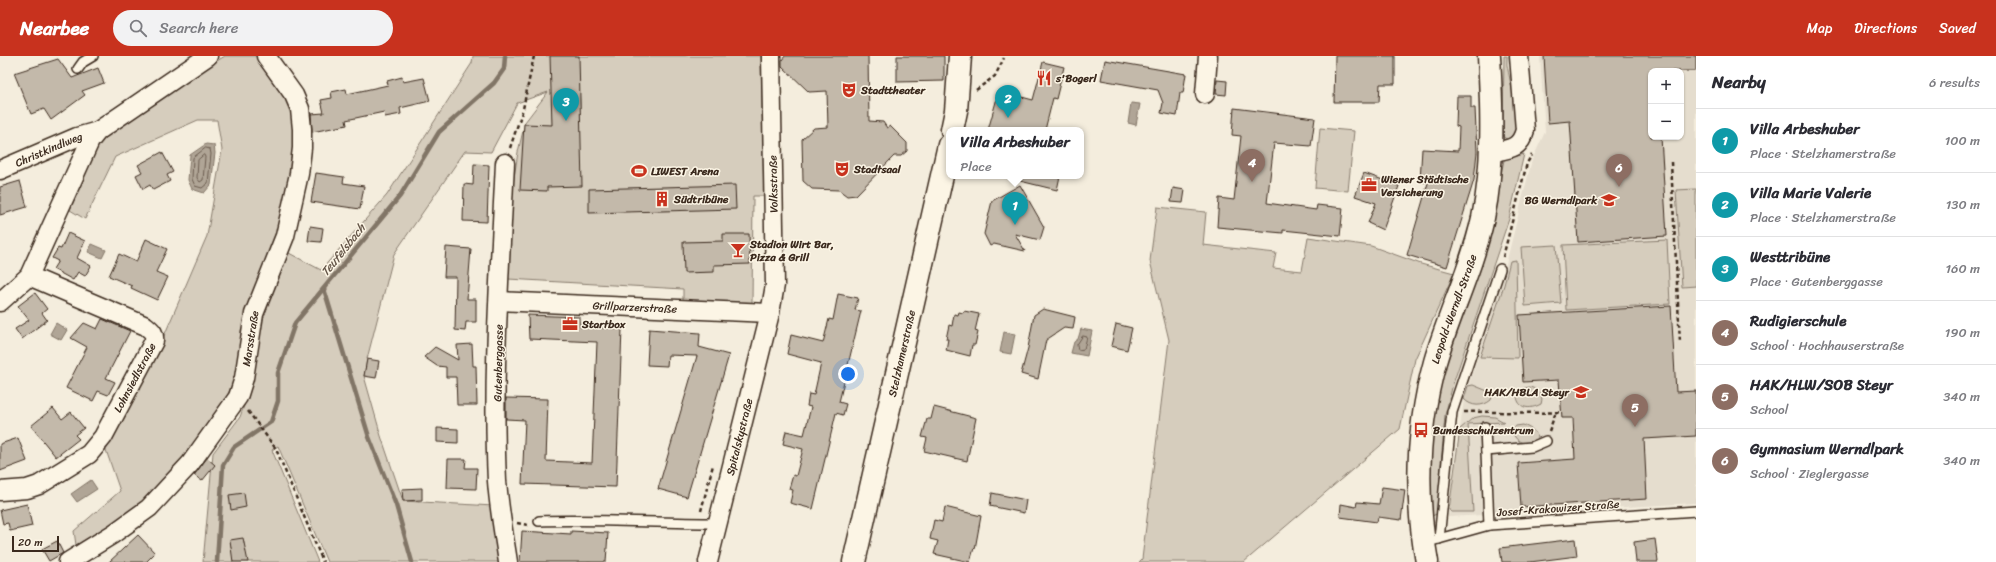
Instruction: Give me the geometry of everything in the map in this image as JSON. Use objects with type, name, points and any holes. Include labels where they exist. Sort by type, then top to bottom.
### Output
[{"type":"street","points":[[0,302],[29,276],[90,141],[98,131],[208,56]]},
{"type":"street","name":"Marsstraße","points":[[68,562],[113,534],[148,508],[160,497],[190,464],[238,397],[244,378],[254,314],[285,236],[299,174],[302,148],[300,109],[294,95],[266,56]]},
{"type":"street","name":"Volksstraße","points":[[770,312],[775,285],[771,56]]},
{"type":"street","points":[[952,127],[958,92],[960,56]]},
{"type":"street","points":[[1205,94],[1208,56]]},
{"type":"street","name":"Leopold-Werndl-Straße","points":[[1427,562],[1431,540],[1419,455],[1425,403],[1436,361],[1482,220],[1489,184],[1492,152],[1489,56]]},
{"type":"street","points":[[1492,152],[1508,150],[1517,146],[1523,139],[1525,130],[1519,56]]},
{"type":"street","name":"Christkindlweg","points":[[0,170],[77,137],[98,131]]},
{"type":"street","name":"Stelzhamerstraße","points":[[854,562],[946,158]]},
{"type":"street","name":"Gutenberggasse","points":[[505,164],[499,301],[497,482],[508,562]]},
{"type":"street","name":"Lohnsiedlstraße","points":[[0,491],[27,489],[39,485],[89,454],[103,437],[154,341],[155,335],[153,331],[146,326],[29,276]]},
{"type":"street","name":"Grillparzerstraße","points":[[499,301],[770,312]]},
{"type":"street","name":"Spitalskystraße","points":[[708,562],[710,523],[770,312]]},
{"type":"lane","points":[[78,69],[83,62],[93,56]]},
{"type":"lane","points":[[1431,540],[1452,412],[1500,269]]},
{"type":"lane","points":[[1485,427],[1489,525]]},
{"type":"lane","points":[[1486,451],[1532,447],[1546,441]]},
{"type":"lane","name":"Josef-Krakowizer Straße","points":[[1431,540],[1489,525],[1696,511]]},
{"type":"lane","points":[[539,521],[570,520],[710,523]]},
{"type":"path","points":[[505,164],[523,109],[534,56]]},
{"type":"path","points":[[958,92],[972,93],[995,76],[1004,58]]},
{"type":"path","points":[[1500,269],[1527,163],[1534,150]]},
{"type":"path","points":[[1671,162],[1680,343]]},
{"type":"path","points":[[1452,412],[1562,412]]},
{"type":"path","points":[[1546,441],[1556,412]]},
{"type":"path","points":[[258,424],[276,449],[323,562]]},
{"type":"path","points":[[710,523],[700,514],[715,458]]},
{"type":"path","points":[[503,522],[530,525],[539,521]]},
{"type":"shaded area","points":[[225,56],[257,56],[262,67],[289,105],[294,122],[296,148],[274,245],[241,330],[240,356],[233,384],[213,423],[141,507],[76,545],[74,531],[120,491],[106,450],[161,343],[207,236],[222,150],[217,120],[198,120],[115,157],[85,219],[70,210],[100,140],[159,96]]},
{"type":"shaded area","points":[[473,56],[761,56],[764,196],[753,196],[752,304],[683,302],[683,289],[508,279],[512,191],[518,152],[525,122],[548,92],[517,103],[491,152],[465,151],[394,254],[364,376],[381,436],[403,501],[494,506],[501,562],[327,562],[278,446],[272,450],[318,562],[203,562],[213,453],[240,417],[250,389],[263,308],[287,252],[321,270],[387,195],[472,63]]},
{"type":"shaded area","points":[[1504,56],[1507,56],[1507,65],[1516,113],[1515,131],[1512,138],[1507,139],[1503,137]]},
{"type":"shaded area","name":"HAK/HBLA Steyr","points":[[1540,56],[1696,56],[1696,503],[1448,517],[1464,399],[1501,284],[1532,160],[1545,132]]},
{"type":"shaded area","points":[[1320,128],[1354,131],[1348,191],[1315,188]]},
{"type":"shaded area","points":[[1524,154],[1509,219],[1453,384],[1445,415],[1437,514],[1429,517],[1428,476],[1437,386],[1494,209],[1504,160]]},
{"type":"shaded area","points":[[1696,189],[1696,286],[1682,287],[1676,190]]},
{"type":"shaded area","points":[[1157,207],[1206,212],[1203,245],[1276,253],[1273,268],[1302,271],[1308,237],[1371,246],[1421,264],[1454,273],[1415,359],[1400,429],[1244,562],[1139,562],[1142,559],[1169,340],[1150,261]]},
{"type":"shaded area","points":[[1667,240],[1670,304],[1566,310],[1563,245]]},
{"type":"shaded area","points":[[1556,245],[1561,303],[1525,306],[1521,247]]},
{"type":"shaded area","points":[[1516,260],[1518,358],[1480,357],[1504,285],[1510,261]]},
{"type":"shaded area","points":[[1473,385],[1490,392],[1492,397],[1491,400],[1481,405],[1474,405],[1467,402],[1464,399],[1468,386]]},
{"type":"shaded area","points":[[1530,387],[1540,393],[1542,401],[1541,404],[1529,408],[1520,404],[1517,396],[1524,388]]},
{"type":"shaded area","points":[[1482,416],[1495,417],[1504,422],[1468,424],[1473,512],[1452,512],[1449,510],[1460,429],[1473,418]]},
{"type":"shaded area","points":[[1523,425],[1536,433],[1538,438],[1535,441],[1526,443],[1515,437],[1513,428]]},
{"type":"water","points":[[1131,103],[1140,104],[1136,125],[1128,123]]},
{"type":"water","points":[[206,144],[214,145],[215,153],[211,185],[204,193],[192,189],[188,180],[190,155]]},
{"type":"water","points":[[92,244],[106,250],[102,258],[88,252]]},
{"type":"water","points":[[56,323],[67,330],[61,340],[50,334]]},
{"type":"water","points":[[1081,329],[1092,331],[1087,356],[1071,353],[1074,342],[1078,339]]},
{"type":"water","points":[[1004,332],[1015,334],[1011,354],[1000,352]]},
{"type":"water","points":[[91,480],[97,489],[77,502],[71,494]]},
{"type":"building","points":[[550,56],[579,56],[582,186],[547,187],[547,191],[520,190],[524,124],[552,125]]},
{"type":"building","points":[[785,56],[868,56],[869,121],[883,122],[887,128],[890,126],[907,143],[907,151],[901,156],[894,156],[856,195],[847,196],[839,190],[812,189],[803,181],[802,139],[814,128],[828,127],[827,91],[809,92],[782,66],[782,60]]},
{"type":"building","points":[[897,56],[944,56],[944,81],[897,82]]},
{"type":"building","points":[[1335,56],[1395,56],[1395,84],[1380,84],[1379,102],[1334,102]]},
{"type":"building","points":[[1544,56],[1696,56],[1696,71],[1684,71],[1684,68],[1648,68],[1648,140],[1661,140],[1667,236],[1578,242],[1570,121],[1548,123]]},
{"type":"building","points":[[58,59],[72,78],[98,68],[104,83],[82,91],[85,95],[51,120],[44,109],[31,114],[14,73]]},
{"type":"building","points":[[1105,60],[1186,74],[1183,93],[1180,93],[1177,116],[1161,113],[1163,103],[1158,90],[1101,80]]},
{"type":"building","points":[[1043,62],[1064,67],[1056,99],[1053,98],[1046,127],[989,127],[999,91],[1033,100]]},
{"type":"building","points":[[402,77],[403,82],[424,78],[430,101],[400,108],[401,114],[385,117],[384,112],[346,120],[347,125],[312,132],[311,114],[324,113],[321,100],[332,98],[331,92],[346,89],[347,94],[388,85],[387,81]]},
{"type":"building","points":[[1217,80],[1227,81],[1226,95],[1216,94]]},
{"type":"building","points":[[1457,96],[1471,96],[1471,108],[1475,108],[1477,152],[1474,180],[1447,267],[1407,255],[1428,183],[1420,181],[1422,149],[1458,151],[1459,127],[1456,126]]},
{"type":"building","points":[[1234,108],[1315,118],[1311,146],[1274,143],[1267,203],[1316,210],[1317,205],[1343,208],[1340,236],[1283,230],[1283,233],[1217,227],[1219,198],[1234,200],[1241,136],[1232,135]]},
{"type":"building","points":[[162,152],[173,172],[167,175],[170,181],[153,190],[150,185],[143,189],[136,175],[142,172],[138,165]]},
{"type":"building","points":[[474,164],[489,165],[487,222],[463,221],[464,184],[473,185]]},
{"type":"building","points":[[316,173],[344,177],[343,183],[364,186],[360,209],[311,202]]},
{"type":"building","points":[[1364,173],[1399,186],[1383,230],[1368,223],[1376,203],[1355,196]]},
{"type":"building","points":[[1020,179],[1059,179],[1057,190],[1020,181]]},
{"type":"building","points":[[20,181],[27,207],[0,215],[0,187]]},
{"type":"building","name":"Südtribüne","points":[[735,185],[736,209],[589,213],[589,189]]},
{"type":"building","points":[[1020,185],[1044,227],[1040,240],[1015,234],[1025,251],[994,244],[990,246],[984,234],[992,201]]},
{"type":"building","points":[[1173,188],[1185,190],[1183,203],[1171,202]]},
{"type":"building","points":[[310,226],[323,228],[321,242],[308,241]]},
{"type":"building","points":[[68,233],[85,241],[77,258],[91,266],[85,276],[78,272],[73,280],[53,269],[58,261],[52,258],[58,248],[61,249]]},
{"type":"building","points":[[723,234],[749,234],[750,264],[714,265],[714,272],[684,273],[683,242],[723,241]]},
{"type":"building","points":[[146,239],[167,249],[156,272],[168,277],[157,300],[131,288],[132,286],[109,276],[119,254],[136,262]]},
{"type":"building","points":[[446,247],[471,249],[467,299],[476,299],[476,322],[466,322],[465,331],[455,330],[456,277],[444,277]]},
{"type":"building","points":[[35,293],[47,309],[42,313],[47,320],[22,339],[15,329],[29,320],[18,306]]},
{"type":"building","points":[[838,294],[858,298],[855,310],[861,311],[839,402],[846,404],[843,415],[836,413],[813,509],[790,503],[793,490],[789,489],[793,475],[796,476],[803,449],[783,444],[786,431],[804,435],[811,407],[807,406],[809,394],[814,395],[821,363],[787,354],[791,335],[823,343],[829,319],[833,320]]},
{"type":"building","points":[[1671,306],[1676,392],[1696,391],[1696,436],[1644,439],[1647,499],[1521,507],[1518,463],[1575,459],[1573,418],[1562,418],[1559,380],[1523,382],[1519,315]]},
{"type":"building","points":[[1043,309],[1075,317],[1073,329],[1064,328],[1046,340],[1038,379],[1021,374],[1028,348],[1034,315]]},
{"type":"building","points":[[964,311],[979,314],[975,331],[978,332],[975,345],[972,345],[970,356],[946,350],[948,339],[946,339],[949,325],[952,326],[954,314],[958,315],[959,312],[963,313]]},
{"type":"building","points":[[528,315],[580,317],[580,327],[622,329],[616,487],[522,484],[525,420],[506,419],[506,398],[548,399],[546,461],[592,463],[597,342],[529,339]]},
{"type":"building","points":[[102,319],[130,331],[106,378],[115,382],[108,395],[98,391],[93,401],[66,388],[87,347],[71,338],[84,323],[97,329]]},
{"type":"building","points":[[1116,324],[1132,328],[1127,350],[1111,346]]},
{"type":"building","points":[[649,329],[700,333],[699,347],[729,355],[687,497],[658,489],[697,356],[668,355],[667,366],[647,365]]},
{"type":"building","points":[[472,344],[473,366],[476,366],[477,405],[457,405],[456,377],[446,377],[446,367],[437,366],[424,357],[435,347],[458,360],[457,345]]},
{"type":"building","points":[[367,359],[379,361],[376,378],[364,376]]},
{"type":"building","points":[[934,407],[976,418],[967,461],[924,451],[927,438],[922,437],[927,419],[931,419]]},
{"type":"building","points":[[53,408],[62,419],[71,412],[84,428],[75,435],[79,439],[56,457],[31,426]]},
{"type":"building","points":[[437,428],[458,429],[458,443],[437,442]]},
{"type":"building","points":[[18,438],[27,461],[0,471],[0,444]]},
{"type":"building","points":[[207,458],[215,465],[202,481],[194,475]]},
{"type":"building","points":[[448,459],[466,459],[465,468],[477,468],[476,489],[447,488]]},
{"type":"building","points":[[1382,487],[1405,490],[1401,520],[1378,517],[1377,522],[1340,517],[1341,504],[1356,507],[1357,502],[1379,504]]},
{"type":"building","points":[[422,488],[422,500],[403,501],[402,489]]},
{"type":"building","points":[[244,493],[246,507],[231,510],[229,495]]},
{"type":"building","points":[[992,493],[1026,500],[1024,513],[990,506]]},
{"type":"building","points":[[27,504],[32,526],[10,531],[8,523],[3,524],[0,510]]},
{"type":"building","points":[[945,507],[981,516],[975,549],[974,548],[970,562],[934,554],[938,541],[930,539],[934,520],[942,522]]},
{"type":"building","points":[[522,531],[571,534],[571,531],[608,533],[606,562],[520,562]]},
{"type":"building","points":[[138,535],[155,553],[146,562],[109,562]]},
{"type":"building","points":[[243,538],[248,562],[233,562],[230,540]]},
{"type":"building","points":[[1575,539],[1577,556],[1530,562],[1502,562],[1500,548]]},
{"type":"building","points":[[1655,539],[1658,562],[1636,562],[1634,542]]},
{"type":"building","points":[[57,541],[63,553],[49,561],[42,549]]},
{"type":"waterway","points":[[217,562],[223,465],[234,447],[271,422],[278,401],[278,373],[295,323],[400,196],[439,132],[494,83],[504,69],[505,56]]},
{"type":"waterway","name":"Teufelsbach","points":[[324,289],[369,437],[396,505],[412,562]]},
{"type":"place","name":"s'Bogerl","points":[[1044,78]]},
{"type":"place","name":"Stadttheater","points":[[849,90]]},
{"type":"place","name":"Villa Marie Valerie","points":[[1008,118]]},
{"type":"place","name":"Westtribüne","points":[[566,121]]},
{"type":"place","name":"Stadtsaal","points":[[842,169]]},
{"type":"place","name":"LIWEST Arena","points":[[639,171]]},
{"type":"place","name":"Rudigierschule","points":[[1252,182]]},
{"type":"place","name":"Wiener Städtische Versicherung","points":[[1369,185]]},
{"type":"place","name":"Gymnasium Werndlpark","points":[[1619,187]]},
{"type":"place","name":"Südtribüne","points":[[662,199]]},
{"type":"place","name":"BG Werndlpark","points":[[1609,200]]},
{"type":"place","name":"Villa Arbeshuber","points":[[1015,225]]},
{"type":"place","name":"Stadion Wirt Bar, Pizza & Grill","points":[[738,250]]},
{"type":"place","name":"Startbox","points":[[570,324]]},
{"type":"place","name":"HAK/HBLA Steyr","points":[[1581,392]]},
{"type":"place","name":"HAK/HLW/SOB Steyr","points":[[1635,427]]},
{"type":"place","name":"Bundesschulzentrum","points":[[1421,430]]}]
